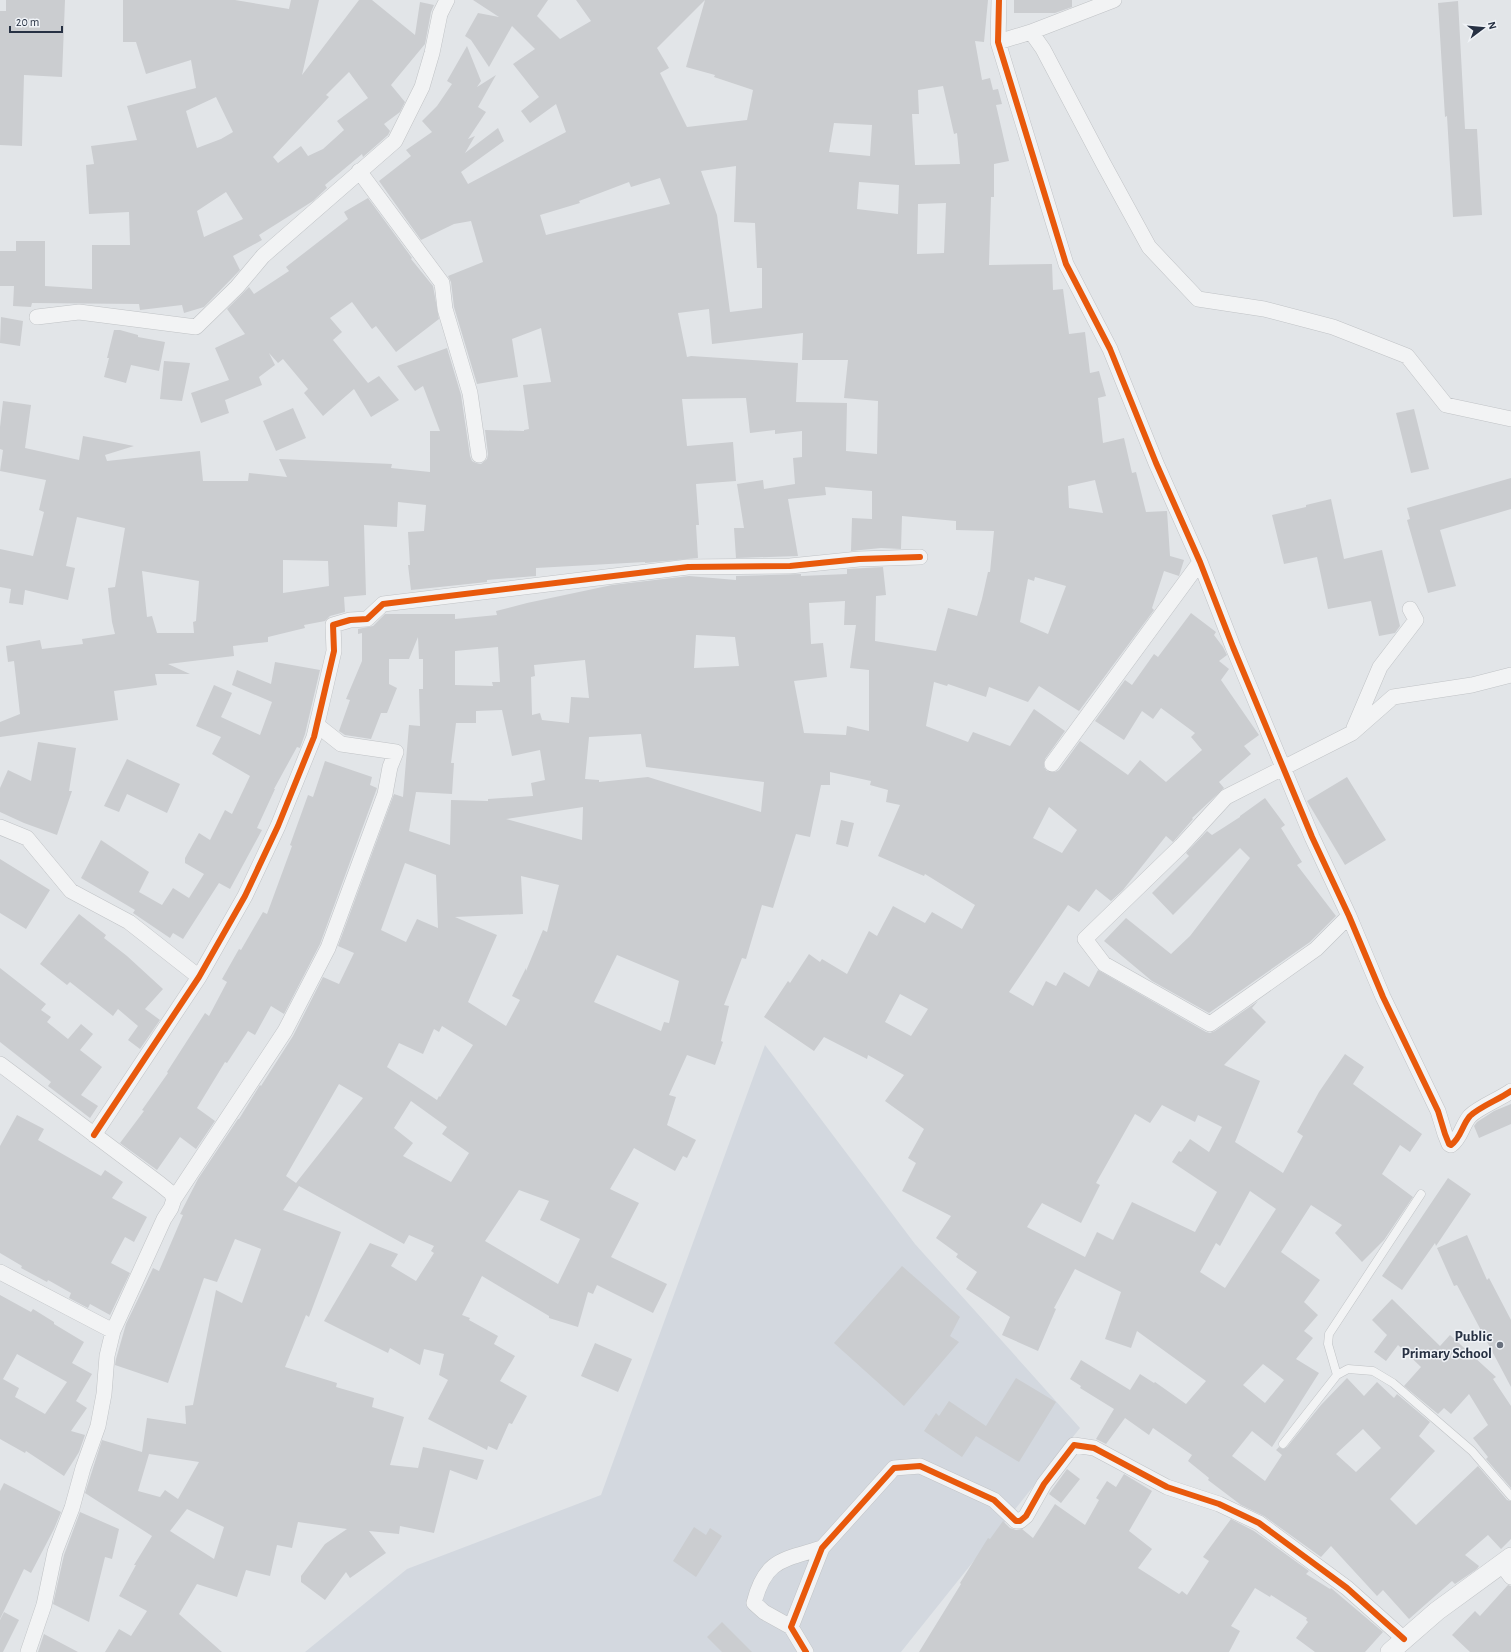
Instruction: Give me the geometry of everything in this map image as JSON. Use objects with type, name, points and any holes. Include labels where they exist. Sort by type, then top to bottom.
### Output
[{"type":"street","points":[[37,317],[79,312],[196,327],[237,287],[264,256],[300,226],[359,171],[395,141],[412,110],[422,87],[432,53],[440,14],[447,0]]},
{"type":"street","points":[[999,0],[998,42],[1066,264],[1110,348],[1156,463],[1200,562],[1232,647],[1312,837],[1349,916],[1383,997],[1438,1111],[1449,1144],[1451,1145],[1455,1142],[1471,1115],[1511,1091]]},
{"type":"street","points":[[998,42],[1032,32],[1114,0]]},
{"type":"street","points":[[1032,32],[1043,49],[1103,163],[1150,247],[1198,299],[1264,309],[1333,327],[1407,356],[1446,405],[1511,419]]},
{"type":"street","points":[[359,171],[442,283],[445,309],[470,393],[479,455]]},
{"type":"street","points":[[94,1135],[199,977],[245,896],[278,826],[314,737],[334,651],[333,625],[350,620],[367,619],[383,604],[688,567],[790,566],[859,559],[920,557]]},
{"type":"street","points":[[1052,764],[1200,562]]},
{"type":"street","points":[[1352,733],[1380,667],[1416,620],[1410,609]]},
{"type":"street","points":[[1349,916],[1316,949],[1210,1024],[1104,964],[1086,939],[1181,846],[1226,797],[1352,733],[1393,697],[1472,684],[1511,675]]},
{"type":"street","points":[[28,1652],[44,1605],[55,1552],[72,1508],[83,1468],[98,1426],[104,1394],[107,1356],[113,1331],[174,1199],[285,1032],[328,948],[385,794],[390,768],[396,752],[341,744],[317,725]]},
{"type":"street","points":[[0,827],[27,838],[71,891],[129,922],[199,977]]},
{"type":"street","points":[[0,1064],[160,1184],[171,1193],[174,1199]]},
{"type":"street","points":[[0,1272],[113,1331]]},
{"type":"street","points":[[791,1627],[822,1548],[894,1468],[920,1466],[994,1500],[1016,1521],[1020,1521],[1026,1516],[1044,1484],[1074,1445],[1094,1448],[1167,1487],[1219,1504],[1259,1523],[1347,1588],[1404,1639]]},
{"type":"street","points":[[806,1652],[791,1627],[764,1612],[754,1603],[758,1586],[767,1572],[779,1561],[822,1548]]},
{"type":"street","points":[[1390,1652],[1437,1611],[1508,1566]]},
{"type":"lane","points":[[1337,1375],[1328,1344],[1329,1334],[1421,1194]]},
{"type":"lane","points":[[1283,1444],[1337,1375],[1348,1369],[1373,1371],[1393,1383],[1472,1451],[1511,1496]]},
{"type":"shaded area","points":[[765,1045],[915,1244],[1080,1428],[901,1652],[305,1652],[407,1569],[601,1495]]},
{"type":"building","points":[[6,0],[65,0],[62,77],[24,75],[22,146],[0,145],[0,11],[6,11]]},
{"type":"building","points":[[123,0],[235,0],[289,9],[291,0],[319,0],[302,75],[359,0],[372,0],[415,35],[420,2],[434,5],[431,12],[425,44],[391,85],[405,102],[400,112],[384,124],[390,131],[388,135],[363,157],[362,154],[325,185],[327,188],[313,201],[259,235],[262,240],[233,256],[240,270],[204,307],[184,313],[182,305],[140,310],[139,304],[32,303],[31,307],[13,306],[14,286],[0,286],[0,251],[16,251],[16,241],[45,241],[45,286],[92,289],[92,245],[130,245],[129,212],[89,214],[86,165],[94,164],[91,146],[137,140],[127,106],[196,88],[191,60],[146,74],[136,42],[123,42]],"holes":[[[349,72],[368,98],[337,121],[344,130],[323,149],[308,156],[301,146],[278,163],[273,157],[329,97],[326,95]],[[216,97],[233,132],[221,139],[197,148],[186,111]],[[226,192],[243,219],[204,237],[197,211]]]},
{"type":"building","points":[[473,0],[548,0],[537,16],[560,39],[591,21],[576,0],[705,0],[988,0],[984,42],[975,41],[982,80],[990,78],[993,90],[998,89],[1002,104],[996,105],[1009,161],[994,164],[994,197],[991,197],[989,265],[1052,264],[1053,290],[1063,289],[1069,334],[1085,332],[1090,373],[1099,371],[1106,396],[1098,398],[1103,443],[1124,438],[1132,473],[1136,472],[1146,512],[1167,511],[1170,556],[1184,560],[1179,576],[1164,571],[1152,608],[1154,610],[1079,711],[1039,686],[1028,702],[989,687],[986,697],[948,684],[947,686],[934,682],[926,726],[968,742],[973,732],[1010,746],[1034,709],[1065,731],[1045,759],[1044,767],[1047,771],[1055,772],[1059,770],[1080,741],[1128,775],[1140,760],[1166,782],[1202,750],[1191,737],[1195,733],[1161,708],[1153,719],[1142,711],[1124,740],[1095,721],[1125,680],[1132,685],[1154,654],[1158,657],[1191,613],[1216,632],[1214,635],[1227,655],[1219,661],[1229,669],[1221,680],[1259,735],[1244,746],[1251,754],[1219,782],[1224,788],[1192,818],[1193,819],[1173,842],[1166,836],[1123,890],[1111,901],[1096,889],[1079,912],[1068,905],[1009,992],[1033,1006],[1046,981],[1056,986],[1064,972],[1089,987],[1098,970],[1210,1033],[1258,1001],[1252,1008],[1266,1022],[1224,1065],[1260,1081],[1235,1142],[1283,1173],[1303,1136],[1297,1132],[1319,1092],[1345,1054],[1364,1067],[1353,1084],[1422,1134],[1410,1152],[1400,1145],[1382,1174],[1413,1197],[1384,1240],[1362,1262],[1335,1233],[1342,1225],[1311,1205],[1281,1252],[1320,1280],[1304,1302],[1318,1315],[1304,1331],[1313,1338],[1296,1359],[1319,1373],[1272,1447],[1252,1431],[1232,1456],[1265,1481],[1282,1455],[1276,1450],[1279,1447],[1283,1449],[1287,1447],[1321,1405],[1347,1378],[1364,1396],[1377,1382],[1394,1398],[1397,1394],[1430,1422],[1419,1436],[1435,1451],[1390,1499],[1416,1525],[1478,1466],[1507,1500],[1511,1501],[1511,1539],[1501,1549],[1488,1535],[1465,1555],[1479,1566],[1477,1569],[1455,1584],[1452,1581],[1409,1619],[1383,1590],[1377,1596],[1331,1546],[1321,1557],[1264,1516],[1241,1505],[1208,1480],[1209,1478],[1188,1461],[1192,1455],[1153,1428],[1149,1435],[1125,1418],[1106,1444],[1096,1439],[1114,1409],[1080,1388],[1081,1386],[1070,1379],[1081,1360],[1130,1390],[1140,1374],[1154,1383],[1155,1382],[1186,1404],[1206,1381],[1137,1331],[1131,1348],[1105,1339],[1121,1292],[1075,1269],[1054,1308],[1056,1309],[1038,1351],[1002,1335],[1010,1317],[966,1289],[977,1272],[956,1257],[958,1254],[936,1238],[951,1216],[902,1191],[916,1163],[908,1158],[924,1129],[885,1101],[904,1075],[868,1055],[867,1059],[824,1037],[814,1051],[764,1017],[788,981],[790,983],[809,954],[820,962],[822,959],[847,974],[869,931],[877,936],[893,906],[925,923],[932,912],[962,929],[975,905],[925,874],[924,876],[878,856],[900,805],[886,802],[888,790],[870,785],[871,781],[830,772],[830,785],[821,785],[810,837],[796,834],[773,908],[762,905],[746,959],[742,958],[724,1005],[729,1006],[721,1041],[723,1042],[715,1065],[687,1055],[669,1095],[676,1097],[667,1125],[696,1140],[687,1158],[683,1156],[675,1171],[634,1148],[610,1189],[639,1203],[611,1257],[667,1284],[653,1313],[597,1285],[593,1294],[588,1292],[578,1327],[549,1318],[549,1316],[482,1276],[462,1315],[470,1318],[469,1320],[498,1336],[494,1344],[515,1356],[500,1381],[527,1396],[512,1424],[509,1423],[497,1450],[488,1446],[487,1450],[428,1419],[448,1380],[439,1375],[444,1354],[424,1349],[420,1365],[390,1348],[388,1353],[324,1321],[370,1243],[398,1254],[391,1266],[416,1281],[434,1253],[431,1251],[434,1246],[409,1235],[404,1244],[299,1186],[283,1210],[341,1232],[309,1317],[306,1315],[285,1367],[337,1383],[336,1387],[374,1398],[372,1407],[404,1417],[390,1465],[418,1468],[423,1447],[484,1460],[477,1480],[450,1470],[434,1533],[400,1526],[399,1534],[369,1531],[386,1553],[350,1578],[346,1572],[325,1600],[301,1582],[301,1576],[325,1544],[347,1529],[298,1522],[292,1548],[277,1545],[270,1576],[246,1570],[237,1597],[197,1584],[179,1614],[222,1652],[105,1652],[119,1629],[131,1636],[147,1611],[119,1596],[136,1565],[134,1565],[152,1536],[85,1493],[102,1440],[142,1452],[147,1418],[186,1424],[185,1406],[193,1405],[216,1290],[242,1303],[261,1249],[235,1239],[217,1282],[204,1278],[168,1383],[115,1365],[126,1324],[153,1268],[159,1271],[183,1215],[180,1214],[198,1179],[293,1036],[323,977],[339,984],[354,953],[338,946],[394,794],[403,797],[409,725],[420,726],[419,689],[423,689],[423,659],[419,659],[418,637],[409,659],[389,659],[389,684],[397,688],[387,713],[381,713],[371,739],[345,735],[339,731],[350,700],[346,699],[362,661],[362,633],[358,634],[358,629],[373,626],[385,614],[455,614],[455,619],[497,615],[496,611],[612,585],[689,576],[736,580],[736,576],[847,574],[847,569],[883,567],[886,595],[876,596],[875,641],[936,651],[948,608],[977,616],[988,572],[990,572],[994,531],[956,530],[956,521],[902,516],[901,549],[881,548],[851,551],[852,518],[872,519],[872,491],[825,487],[826,495],[788,499],[798,556],[736,558],[734,528],[744,528],[737,484],[763,480],[764,489],[795,484],[793,458],[802,457],[802,431],[775,434],[775,430],[750,433],[746,398],[682,399],[687,446],[733,442],[736,481],[696,484],[699,525],[696,525],[698,558],[645,563],[536,568],[536,576],[487,580],[487,582],[411,590],[408,565],[410,565],[408,532],[424,531],[426,505],[398,502],[397,527],[364,525],[366,595],[344,597],[345,612],[330,616],[325,621],[304,625],[305,628],[268,637],[268,642],[233,646],[234,656],[168,664],[190,674],[155,674],[157,685],[114,691],[118,720],[0,737],[0,722],[20,714],[14,661],[8,662],[6,646],[40,640],[42,649],[83,644],[82,639],[115,634],[108,588],[115,587],[125,528],[77,517],[66,566],[75,568],[68,600],[25,590],[23,605],[9,603],[11,589],[0,587],[0,549],[33,556],[44,512],[39,510],[46,480],[0,471],[3,450],[0,449],[0,427],[3,401],[31,405],[25,448],[79,460],[83,436],[134,446],[105,455],[107,461],[200,451],[203,481],[248,481],[249,473],[287,477],[279,459],[392,464],[391,468],[430,472],[430,431],[440,431],[423,386],[415,391],[397,366],[447,348],[461,395],[472,461],[481,464],[487,459],[488,454],[485,430],[524,431],[529,429],[523,385],[551,382],[541,328],[512,339],[518,377],[477,384],[454,307],[451,282],[448,276],[483,262],[471,221],[454,224],[421,240],[379,181],[411,156],[406,150],[432,132],[422,121],[437,106],[452,84],[447,81],[467,46],[481,81],[477,87],[496,75],[478,107],[486,112],[468,139],[475,136],[465,153],[498,128],[504,141],[461,172],[468,184],[566,132],[556,104],[530,123],[521,111],[539,97],[513,64],[535,49],[512,26],[489,67],[471,40],[465,36],[478,13],[499,17]],"holes":[[[705,0],[686,67],[715,75],[714,77],[753,90],[747,120],[687,127],[660,73],[669,68],[657,48]],[[943,86],[954,134],[957,133],[960,164],[915,165],[912,114],[919,114],[918,90]],[[834,123],[872,125],[870,156],[829,152]],[[736,166],[734,222],[755,223],[757,268],[762,268],[762,308],[730,312],[717,215],[701,171]],[[660,178],[670,204],[546,235],[540,215],[580,203],[579,201],[629,182],[631,187]],[[859,182],[899,185],[898,214],[857,209]],[[946,203],[944,253],[917,254],[918,204]],[[709,309],[712,344],[803,333],[802,360],[848,360],[844,398],[878,401],[877,454],[846,451],[847,403],[796,402],[798,363],[691,356],[687,357],[678,313]],[[1095,480],[1103,513],[1069,508],[1068,486]],[[283,560],[328,561],[329,586],[283,593]],[[142,571],[199,581],[196,621],[193,622],[194,633],[157,633],[152,616],[147,617]],[[1035,577],[1066,586],[1048,634],[1020,622],[1028,579],[1034,581]],[[845,601],[844,625],[856,625],[850,668],[869,670],[869,731],[847,726],[846,735],[804,733],[794,681],[827,677],[823,643],[811,644],[809,603]],[[696,635],[735,637],[739,666],[694,668]],[[498,647],[500,682],[492,682],[493,686],[455,685],[455,651]],[[585,660],[589,698],[571,697],[569,723],[542,720],[540,713],[532,715],[531,677],[535,676],[534,665]],[[502,710],[512,756],[540,750],[545,780],[531,783],[533,796],[488,799],[488,801],[451,800],[450,845],[409,831],[416,792],[452,794],[454,763],[451,763],[456,723],[476,723],[476,711]],[[641,734],[646,767],[764,782],[761,812],[648,777],[599,782],[599,780],[585,779],[589,737]],[[583,807],[582,840],[506,819]],[[1049,807],[1077,830],[1062,853],[1033,838]],[[405,863],[436,875],[438,928],[417,919],[406,942],[381,930]],[[521,876],[559,885],[547,932],[543,930],[526,971],[526,968],[512,996],[520,1000],[506,1026],[468,1002],[497,935],[455,917],[523,914]],[[617,955],[679,981],[669,1023],[664,1022],[661,1031],[594,1002]],[[900,994],[928,1009],[911,1036],[885,1022]],[[442,1026],[473,1045],[437,1100],[387,1067],[399,1043],[423,1054],[434,1029],[439,1032]],[[339,1084],[363,1098],[296,1183],[286,1176]],[[411,1101],[447,1127],[442,1134],[469,1153],[451,1182],[403,1156],[413,1143],[394,1128]],[[1162,1105],[1195,1122],[1198,1115],[1222,1127],[1209,1152],[1190,1139],[1181,1152],[1179,1151],[1172,1162],[1217,1192],[1195,1232],[1132,1202],[1113,1240],[1097,1232],[1085,1257],[1027,1227],[1042,1203],[1081,1223],[1100,1185],[1096,1183],[1135,1114],[1150,1123]],[[519,1190],[549,1201],[540,1220],[580,1239],[558,1284],[485,1241]],[[1250,1191],[1276,1209],[1225,1288],[1200,1272],[1216,1243],[1220,1246]],[[1263,1364],[1284,1380],[1265,1403],[1243,1385]],[[1363,1429],[1381,1448],[1356,1472],[1336,1454]],[[149,1454],[199,1462],[178,1499],[165,1490],[160,1497],[138,1491]],[[187,1509],[224,1527],[214,1559],[170,1531]]]},
{"type":"building","points":[[1014,0],[1072,0],[1072,7],[1055,13],[1014,13]]},
{"type":"building","points":[[1458,1],[1465,129],[1477,129],[1482,215],[1453,217],[1438,3]]},
{"type":"building","points":[[368,198],[412,258],[411,259],[433,286],[439,319],[396,352],[376,326],[372,329],[352,302],[330,318],[342,332],[333,340],[368,383],[379,376],[399,400],[371,417],[354,389],[323,416],[304,393],[308,389],[283,359],[278,363],[269,353],[275,365],[259,377],[262,385],[225,400],[229,413],[201,423],[191,393],[229,380],[215,348],[245,334],[227,309],[249,287],[254,294],[289,271],[286,267],[348,219],[344,212]]},
{"type":"building","points":[[1,317],[23,321],[20,346],[0,343]]},
{"type":"building","points":[[114,330],[120,330],[138,335],[138,337],[165,342],[159,371],[131,365],[126,383],[104,377]]},
{"type":"building","points":[[164,361],[190,363],[182,401],[160,399]]},
{"type":"building","points":[[293,408],[306,438],[276,451],[263,421]]},
{"type":"building","points":[[1414,409],[1429,469],[1411,473],[1396,413]]},
{"type":"building","points":[[1511,478],[1511,509],[1440,530],[1456,586],[1428,593],[1407,520],[1410,519],[1407,508]]},
{"type":"building","points":[[1331,499],[1344,559],[1382,550],[1400,626],[1395,633],[1379,636],[1371,601],[1328,609],[1317,557],[1284,564],[1272,515]]},
{"type":"building","points":[[275,662],[320,670],[305,734],[300,748],[297,747],[274,789],[257,828],[262,830],[230,889],[219,883],[183,939],[173,933],[170,938],[133,913],[135,910],[81,878],[101,840],[149,872],[139,892],[162,905],[173,888],[189,898],[204,874],[185,863],[185,858],[199,833],[210,840],[225,810],[232,814],[250,776],[212,754],[221,737],[196,726],[214,685],[232,693],[221,717],[260,735],[272,702],[232,685],[237,670],[271,684]]},
{"type":"building","points":[[38,742],[76,748],[69,791],[72,791],[57,835],[24,823],[0,812],[0,788],[8,770],[31,781]]},
{"type":"building","points":[[127,759],[180,784],[167,813],[127,794],[119,812],[104,806]]},
{"type":"building","points":[[325,761],[372,777],[370,785],[377,788],[320,944],[284,1014],[271,1006],[255,1035],[248,1031],[227,1063],[225,1062],[197,1108],[215,1121],[196,1149],[180,1137],[157,1170],[120,1143],[144,1111],[142,1110],[168,1073],[167,1072],[205,1013],[209,1016],[227,982],[222,979],[239,949],[241,950],[263,912],[267,914],[292,846],[290,845],[308,795],[313,797]]},
{"type":"building","points":[[1347,777],[1386,840],[1345,865],[1307,801]]},
{"type":"building","points":[[1265,798],[1285,825],[1281,828],[1302,862],[1297,865],[1336,916],[1310,942],[1209,1013],[1152,981],[1104,941],[1126,918],[1171,954],[1190,936],[1250,858],[1240,848],[1173,915],[1152,893],[1189,856],[1186,853],[1207,831],[1212,835],[1240,817]]},
{"type":"building","points":[[841,820],[854,823],[848,847],[836,844]]},
{"type":"building","points":[[0,859],[50,890],[26,929],[0,913]]},
{"type":"building","points":[[79,914],[106,935],[104,938],[127,956],[163,989],[145,1009],[160,1020],[140,1049],[128,1040],[138,1026],[118,1009],[113,1016],[70,982],[67,985],[40,964]]},
{"type":"building","points":[[0,968],[46,1004],[41,1010],[51,1017],[47,1022],[68,1039],[81,1024],[93,1034],[80,1050],[102,1067],[81,1095],[98,1106],[90,1118],[48,1086],[51,1082],[0,1042]]},
{"type":"building","points":[[1511,1104],[1511,1124],[1479,1138],[1474,1126],[1477,1122],[1494,1111]]},
{"type":"building","points":[[17,1115],[44,1129],[38,1140],[101,1176],[105,1170],[123,1182],[112,1198],[147,1217],[134,1242],[125,1237],[111,1263],[130,1273],[110,1315],[90,1304],[88,1308],[69,1298],[71,1293],[48,1280],[47,1282],[21,1268],[22,1266],[0,1253],[0,1146]]},
{"type":"building","points":[[1448,1178],[1471,1194],[1436,1246],[1435,1243],[1402,1290],[1382,1276]]},
{"type":"building","points":[[1467,1235],[1487,1280],[1489,1278],[1511,1320],[1511,1387],[1457,1285],[1454,1286],[1437,1248]]},
{"type":"building","points":[[902,1266],[960,1317],[950,1336],[959,1342],[904,1406],[834,1343]]},
{"type":"building","points":[[0,1295],[31,1312],[33,1309],[84,1342],[72,1363],[92,1374],[76,1401],[87,1408],[71,1431],[85,1435],[79,1452],[64,1476],[26,1451],[25,1453],[0,1439]],"holes":[[[17,1354],[67,1382],[45,1414],[15,1397],[19,1388],[3,1379]]]},
{"type":"building","points":[[1392,1299],[1440,1346],[1450,1335],[1496,1377],[1493,1379],[1511,1406],[1511,1488],[1486,1459],[1488,1457],[1473,1438],[1488,1425],[1469,1394],[1451,1414],[1444,1408],[1438,1414],[1404,1386],[1421,1367],[1398,1345],[1386,1361],[1374,1352],[1387,1335],[1372,1320]]},
{"type":"building","points":[[595,1343],[632,1359],[618,1392],[581,1376]]},
{"type":"building","points":[[1016,1378],[1056,1402],[1019,1462],[976,1436],[962,1457],[924,1431],[936,1413],[939,1416],[949,1401],[986,1426]]},
{"type":"building","points":[[1067,1469],[1080,1479],[1061,1503],[1049,1494]]},
{"type":"building","points":[[1124,1474],[1152,1491],[1129,1531],[1152,1549],[1138,1568],[1179,1594],[1182,1591],[1187,1595],[1209,1561],[1203,1557],[1231,1519],[1254,1531],[1309,1571],[1306,1574],[1330,1589],[1331,1588],[1383,1632],[1365,1652],[1315,1652],[1296,1638],[1308,1622],[1306,1620],[1307,1618],[1271,1595],[1270,1597],[1255,1588],[1231,1626],[1240,1631],[1229,1652],[919,1652],[988,1538],[990,1539],[1003,1521],[1010,1528],[1016,1530],[1022,1529],[1033,1538],[1055,1504],[1085,1525],[1099,1500],[1096,1498],[1107,1481],[1116,1487]]},
{"type":"building","points":[[4,1483],[61,1512],[54,1529],[31,1573],[24,1569],[0,1619],[0,1491]]},
{"type":"building","points":[[80,1512],[119,1529],[112,1559],[105,1557],[89,1622],[53,1604],[64,1555]]},
{"type":"building","points":[[694,1527],[706,1535],[710,1528],[722,1536],[696,1577],[673,1561]]},
{"type":"building","points":[[1508,1585],[1511,1586],[1511,1652],[1470,1652],[1452,1635],[1475,1611],[1480,1616]]},
{"type":"building","points":[[4,1612],[19,1620],[3,1652],[0,1652],[0,1620]]},
{"type":"building","points":[[722,1622],[752,1652],[722,1652],[707,1637]]},
{"type":"building","points":[[44,1634],[78,1652],[38,1652]]},
{"type":"cycle path","points":[[999,0],[998,42],[1066,264],[1110,349],[1156,463],[1200,562],[1233,647],[1312,837],[1349,916],[1383,997],[1438,1111],[1449,1144],[1451,1145],[1457,1139],[1470,1116],[1484,1106],[1511,1091]]},
{"type":"cycle path","points":[[94,1135],[199,977],[245,896],[278,826],[314,737],[334,651],[333,625],[350,620],[367,619],[383,604],[688,567],[790,566],[859,559],[920,557]]},
{"type":"cycle path","points":[[806,1652],[791,1627],[822,1548],[894,1468],[920,1466],[994,1500],[1016,1521],[1020,1521],[1026,1516],[1044,1484],[1074,1445],[1094,1448],[1167,1487],[1219,1504],[1259,1523],[1347,1588],[1404,1639]]},
{"type":"place","name":"Public Primary School","points":[[1500,1345]]}]
